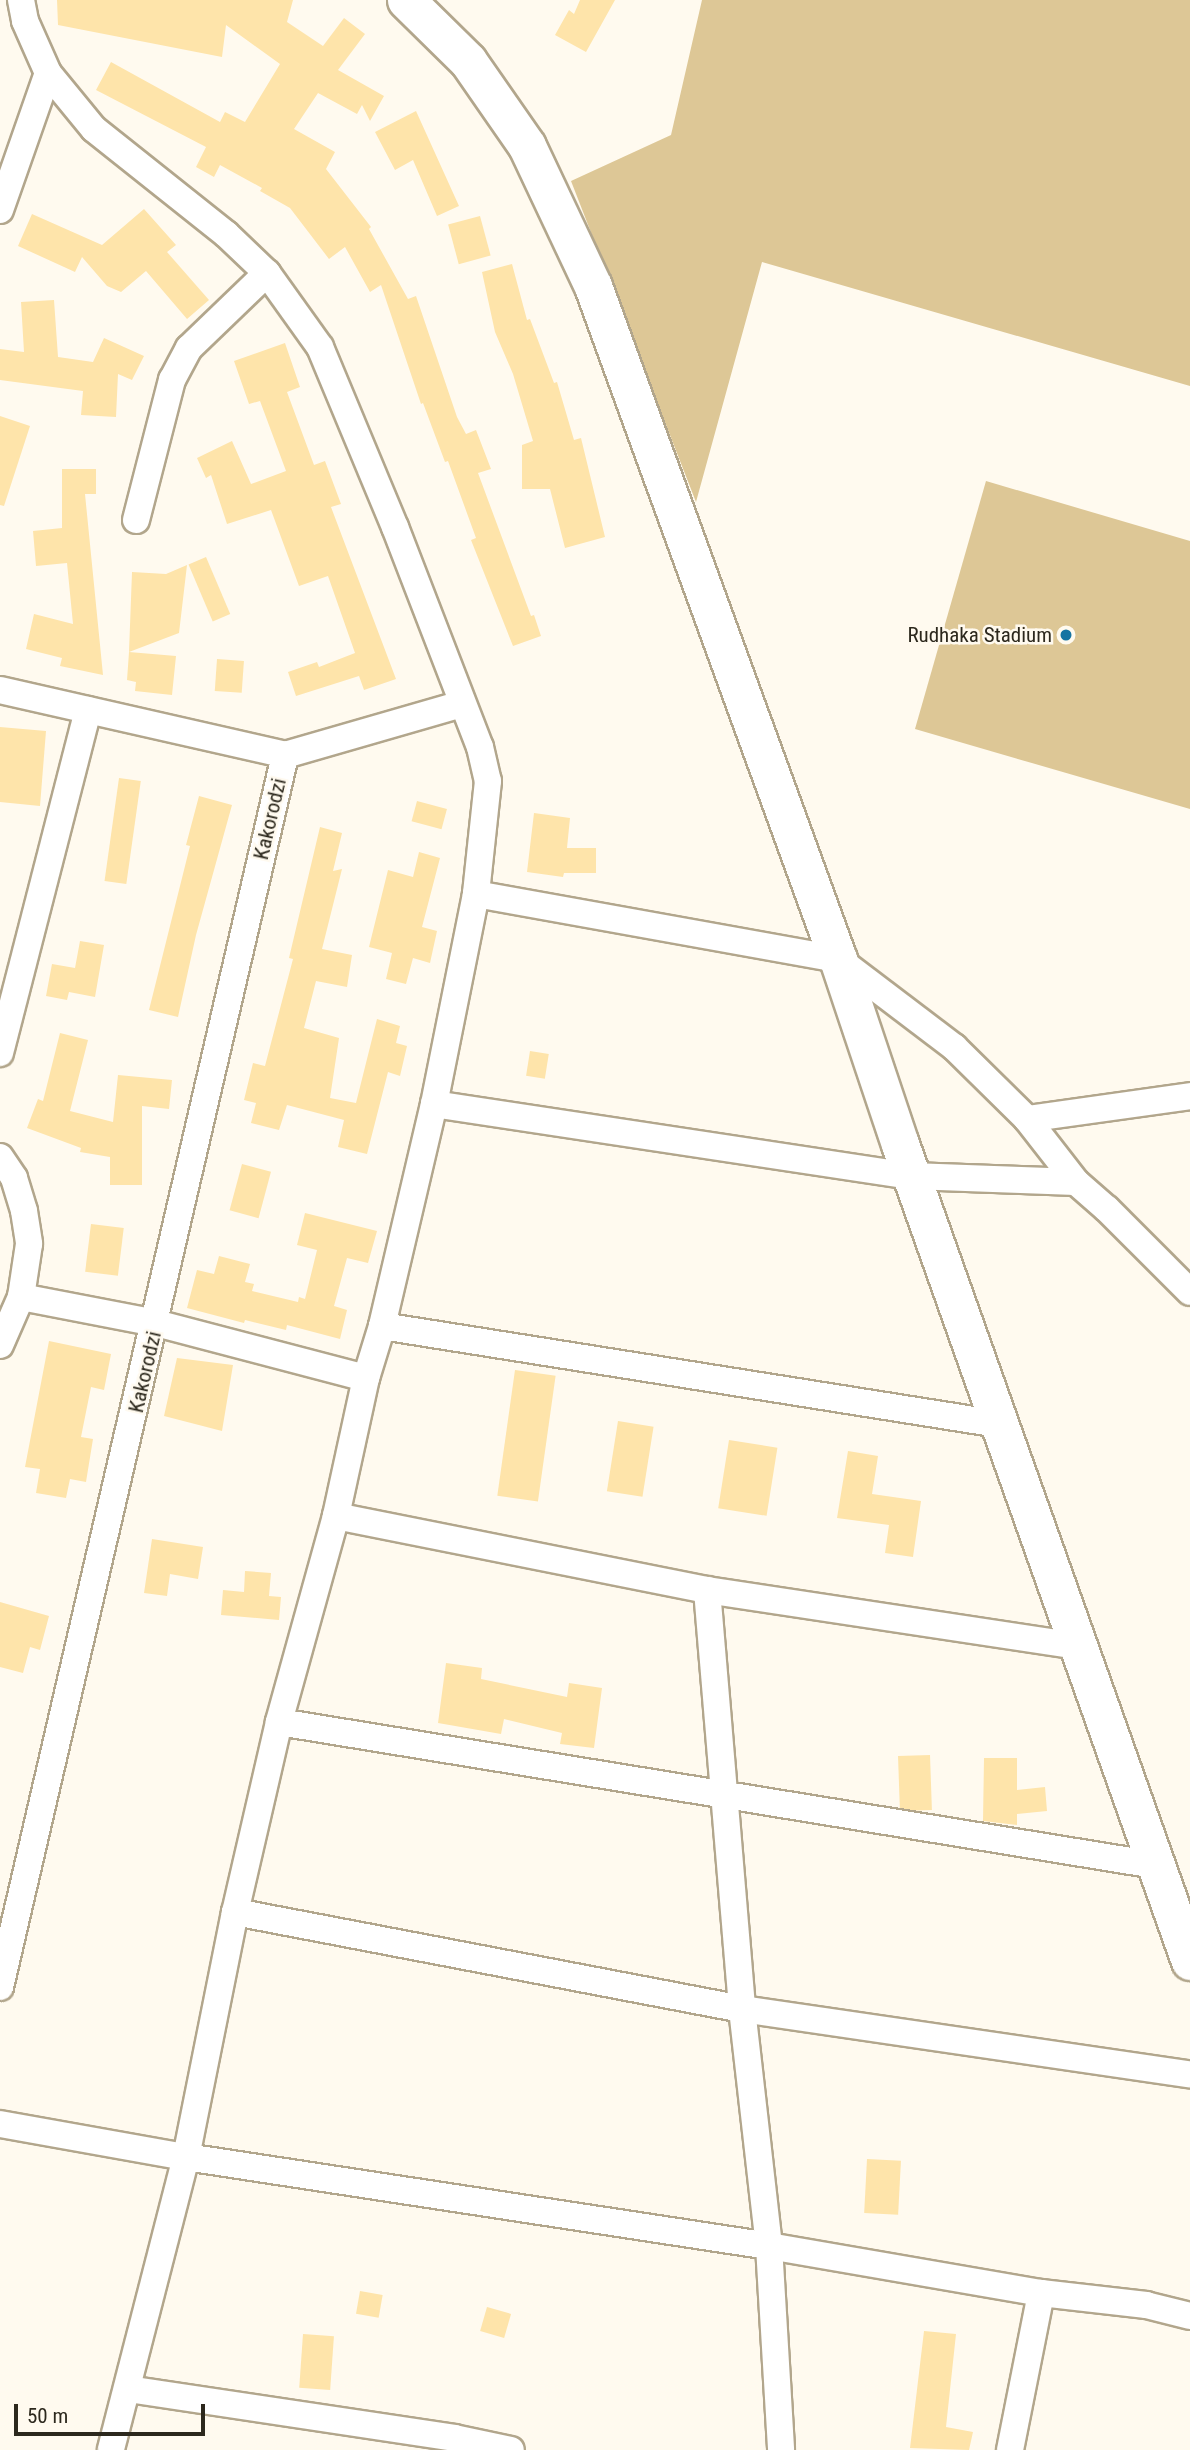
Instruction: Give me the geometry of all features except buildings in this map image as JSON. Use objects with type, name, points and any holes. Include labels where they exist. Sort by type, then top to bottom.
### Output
[{"type":"street","points":[[21,0],[24,21],[48,73],[94,129],[226,234],[267,273],[320,347],[396,527],[480,747],[488,781],[477,894],[434,1104],[382,1326],[366,1378],[336,1516],[279,1722],[235,1912],[186,2157],[111,2450]]},
{"type":"street","points":[[406,0],[468,61],[527,146],[593,286],[838,959],[911,1176],[1190,1961]]},
{"type":"street","points":[[0,210],[48,73]]},
{"type":"street","points":[[136,520],[172,380],[183,359],[213,321],[267,273]]},
{"type":"street","points":[[0,690],[285,755],[462,704]]},
{"type":"street","points":[[0,1053],[88,710]]},
{"type":"street","name":"Kakorodzi","points":[[0,1987],[156,1323],[285,755]]},
{"type":"street","points":[[477,894],[838,959],[954,1047],[1027,1119],[1076,1182],[1190,1292]]},
{"type":"street","points":[[1027,1119],[1190,1096]]},
{"type":"street","points":[[434,1104],[911,1176],[1076,1182]]},
{"type":"street","points":[[0,1157],[14,1178],[24,1211],[29,1244],[21,1297],[0,1345]]},
{"type":"street","points":[[21,1297],[156,1323],[366,1378]]},
{"type":"street","points":[[382,1326],[999,1424]]},
{"type":"street","points":[[336,1516],[707,1590],[1078,1646]]},
{"type":"street","points":[[707,1590],[742,2009],[769,2246],[780,2450]]},
{"type":"street","points":[[279,1722],[1155,1865]]},
{"type":"street","points":[[235,1912],[742,2009],[1190,2074]]},
{"type":"street","points":[[0,2124],[186,2157],[769,2246],[1041,2292],[1146,2305],[1190,2316]]},
{"type":"street","points":[[1010,2450],[1041,2292]]},
{"type":"street","points":[[128,2389],[454,2438],[511,2450]]},
{"type":"shaded area","points":[[702,0],[1190,0],[1190,386],[762,262],[696,502],[571,181],[671,135]]},
{"type":"shaded area","name":"Rudhaka Stadium","points":[[986,481],[1190,541],[1190,809],[915,729]]},
{"type":"place","name":"Rudhaka Stadium","points":[[1066,635]]}]
